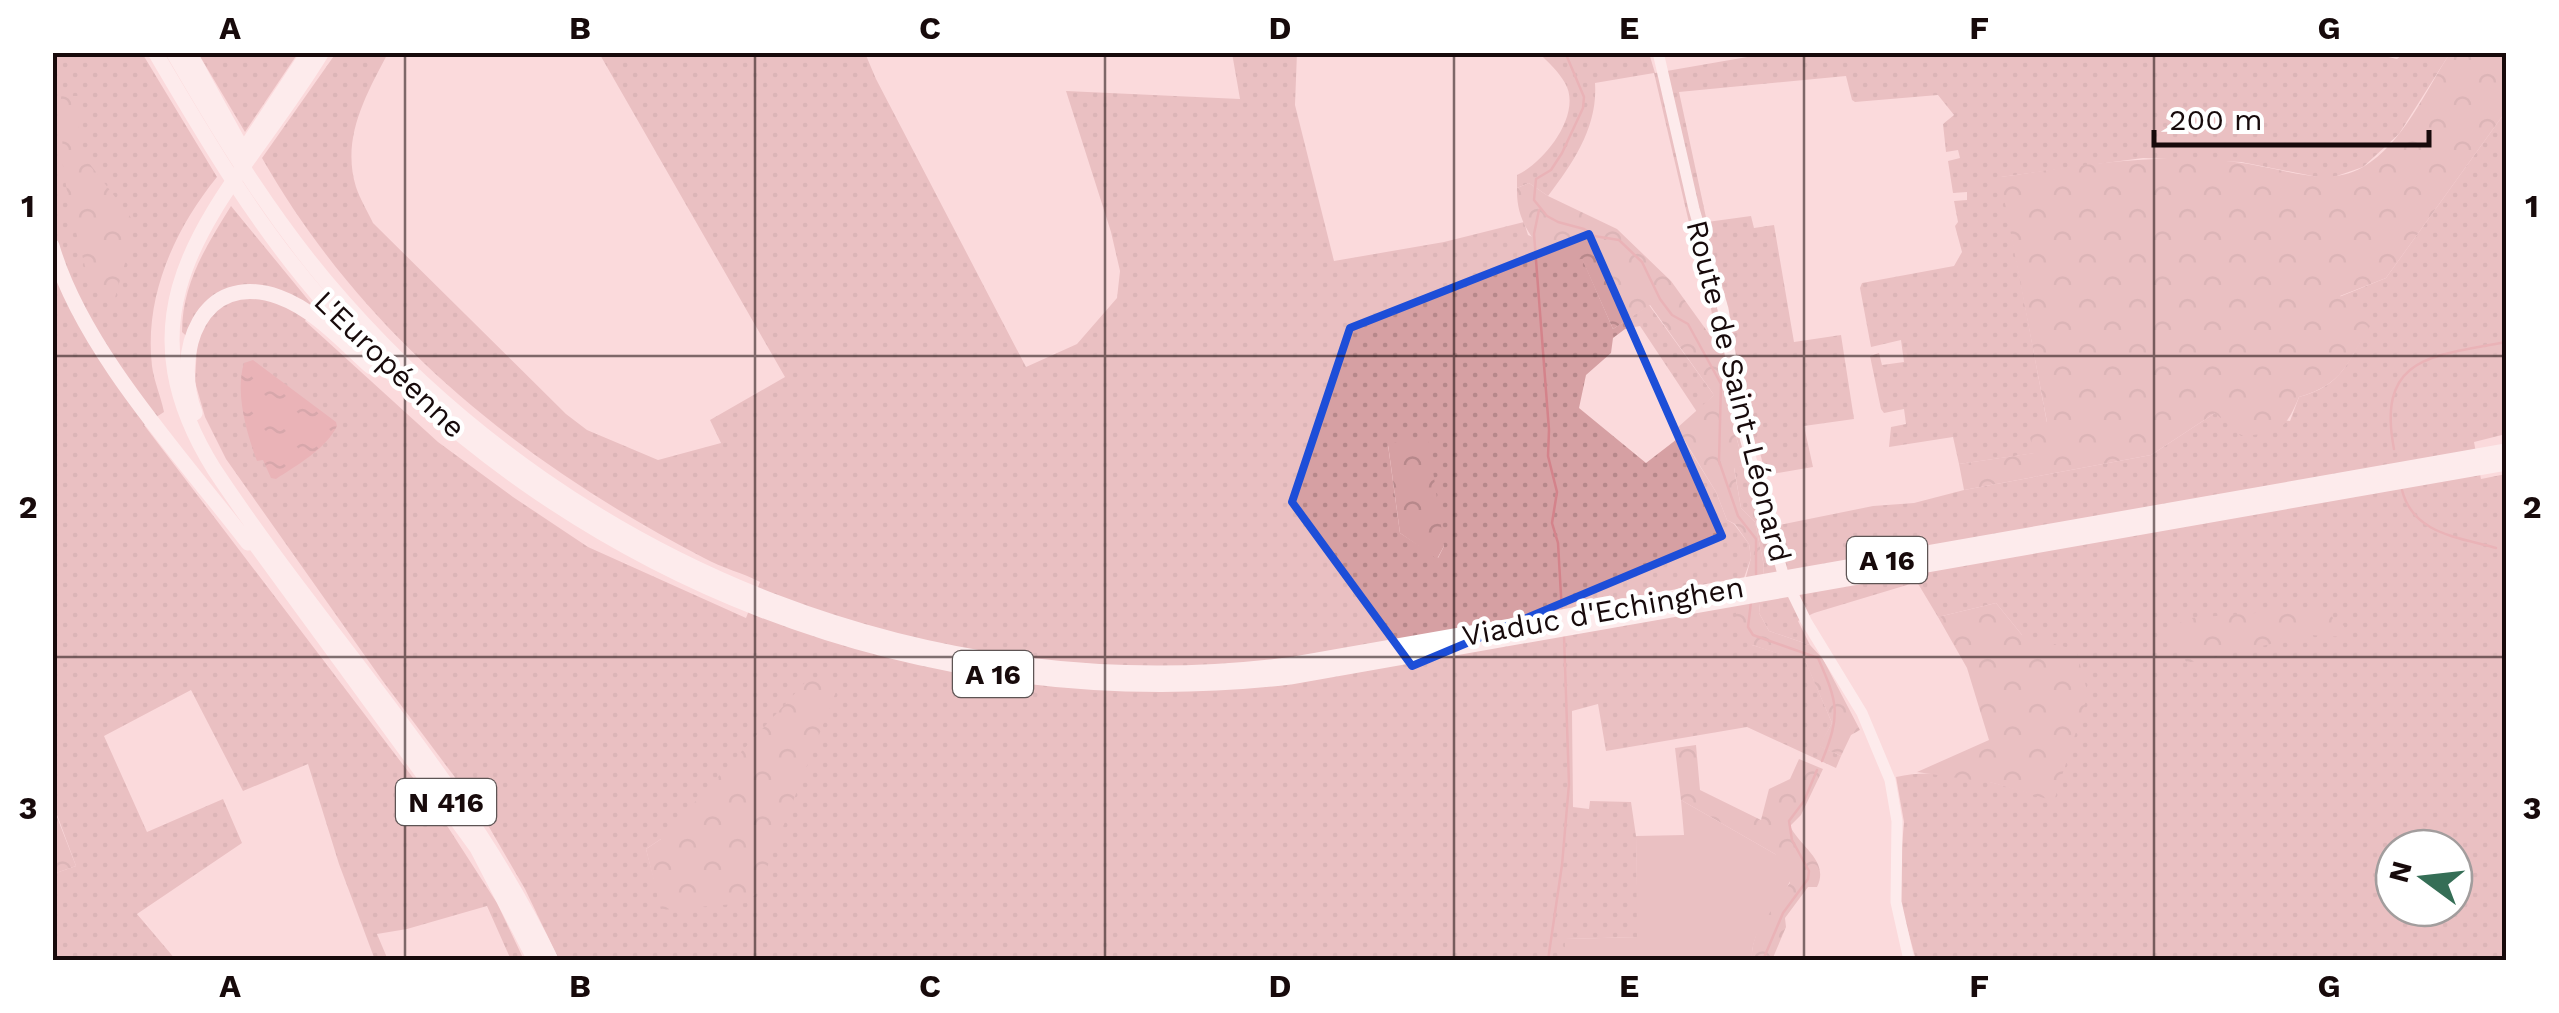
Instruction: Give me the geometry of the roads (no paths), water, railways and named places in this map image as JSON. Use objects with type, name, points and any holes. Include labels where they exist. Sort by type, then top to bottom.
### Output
[{"type":"highway","name":"L'Européenne","points":[[155,52],[215,126]]},
{"type":"highway","name":"L'Européenne","points":[[173,52],[262,202],[297,270],[404,386],[468,441],[572,516],[642,556],[709,583]]},
{"type":"highway","points":[[189,52],[215,126],[262,202]]},
{"type":"highway","points":[[307,616],[187,443],[168,396],[161,341],[168,286],[187,237],[309,52]]},
{"type":"highway","points":[[322,52],[200,233],[180,279],[171,325],[173,370],[190,427],[226,487],[476,826],[551,960]]},
{"type":"highway","name":"L'Européenne","points":[[262,202],[379,340],[435,394],[528,467],[709,583]]},
{"type":"highway","points":[[52,246],[75,304],[106,356],[307,616]]},
{"type":"highway","points":[[294,579],[214,452],[192,407],[186,377],[188,349],[196,325],[221,301],[244,292],[270,294],[305,311],[461,445],[575,526],[640,560],[709,583]]},
{"type":"highway","name":"Viaduc d'Echinghen","points":[[709,583],[863,633],[982,660],[1122,674],[1235,670],[1378,651],[2502,457]]},
{"type":"highway","name":"Viaduc d'Echinghen","points":[[709,583],[786,620],[914,659],[991,674],[1118,686],[1191,685],[1290,677],[2502,457]]},
{"type":"highway","name":"N 416","points":[[307,616],[477,848],[536,960]]},
{"type":"street","name":"Route de Saint-Léonard","points":[[1658,52],[1694,209],[1721,300],[1740,422],[1783,574],[1806,621],[1862,714],[1886,768],[1898,821],[1896,902],[1908,960]]},
{"type":"water","points":[[253,360],[337,426],[318,449],[276,479],[271,478],[263,460],[257,461],[243,412],[244,363]]},
{"type":"waterway","points":[[1565,52],[1584,97],[1583,108],[1551,170],[1536,179],[1534,200],[1547,216],[1558,222],[1594,236],[1619,240],[1642,262],[1672,315],[1688,324],[1721,384],[1719,461],[1738,516],[1756,539],[1756,574]]},
{"type":"waterway","points":[[1539,210],[1534,234],[1548,456],[1557,492],[1552,523],[1558,543],[1562,613]]},
{"type":"waterway","points":[[2394,449],[2391,418],[2394,395],[2403,378],[2434,357],[2506,342]]},
{"type":"waterway","points":[[2402,490],[2408,505],[2427,525],[2496,548]]},
{"type":"waterway","points":[[1751,602],[1748,627],[1753,635],[1818,658],[1835,709],[1822,761]]},
{"type":"waterway","points":[[1548,960],[1569,784],[1564,636]]},
{"type":"waterway","points":[[1763,960],[1783,913],[1808,879],[1809,871],[1792,840],[1789,821],[1804,801],[1817,770]]}]
